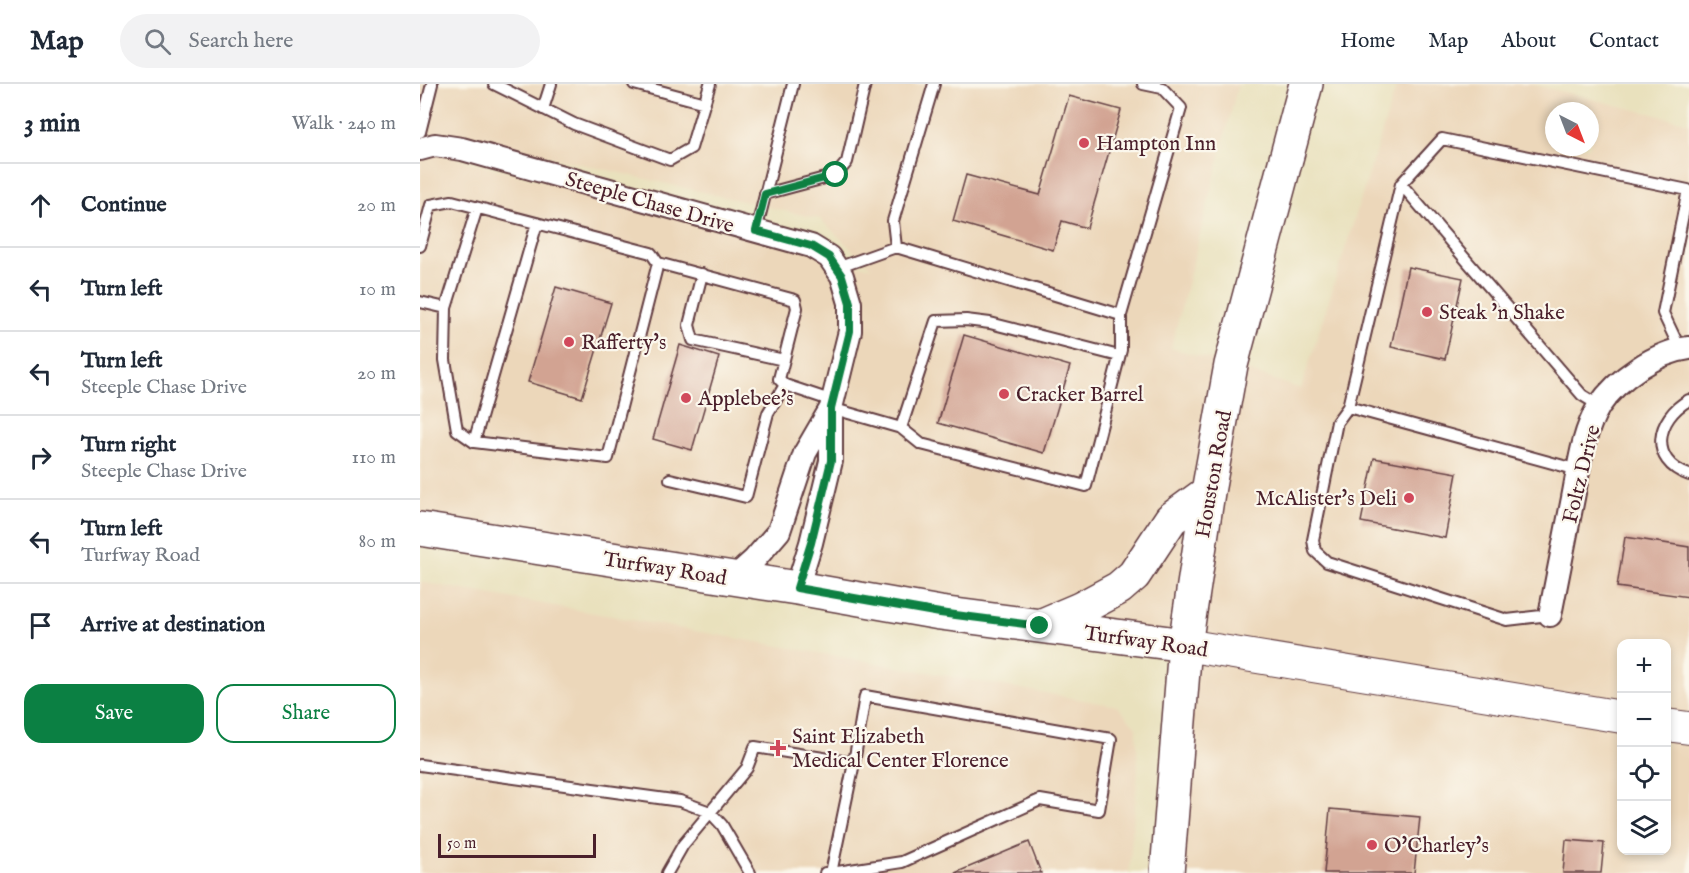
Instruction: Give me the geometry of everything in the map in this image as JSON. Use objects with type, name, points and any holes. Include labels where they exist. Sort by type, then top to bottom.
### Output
[{"type":"main road","name":"Houston Road","points":[[1167,873],[1185,645],[1208,492],[1231,365],[1306,84]]},
{"type":"main road","points":[[1040,626],[1080,609],[1119,588],[1134,575],[1171,519],[1208,492]]},
{"type":"main road","name":"Turfway Road","points":[[420,529],[797,588],[940,613],[1185,645],[1617,716]]},
{"type":"main road","points":[[1671,726],[1689,728]]},
{"type":"street","name":"Steeple Chase Drive","points":[[420,149],[435,145],[462,149],[811,246],[829,257],[842,276],[850,303],[850,331],[832,405],[831,461],[811,543],[797,588]]},
{"type":"street","name":"Foltz Drive","points":[[1550,615],[1578,470],[1588,430],[1599,406],[1617,386],[1642,367],[1684,349]]},
{"type":"street","name":"Steeple Chase Drive","points":[[734,578],[754,560],[779,531],[805,453],[832,405]]},
{"type":"lane","points":[[420,132],[432,84]]},
{"type":"lane","points":[[494,84],[574,124],[670,160],[691,148],[710,84]]},
{"type":"lane","points":[[543,109],[551,84]]},
{"type":"lane","points":[[634,84],[705,103]]},
{"type":"lane","points":[[756,231],[793,84]]},
{"type":"lane","points":[[765,194],[836,175],[846,162],[865,84]]},
{"type":"lane","points":[[896,247],[893,221],[934,84]]},
{"type":"lane","points":[[420,246],[431,205],[452,201],[651,253],[658,263],[795,300],[797,308],[779,379],[786,385],[832,405],[901,428],[921,444],[1086,486],[1119,356],[1121,315],[1181,108],[1162,88],[1143,84]]},
{"type":"lane","points":[[1550,615],[1507,620],[1327,561],[1315,551],[1313,540],[1336,422],[1348,407],[1401,184],[1442,139],[1688,190],[1664,313],[1684,349]]},
{"type":"lane","points":[[1401,184],[1582,395],[1599,406]]},
{"type":"lane","points":[[477,208],[446,308],[445,360],[457,430],[474,442],[608,458],[658,263]]},
{"type":"lane","points":[[474,442],[537,223]]},
{"type":"lane","points":[[837,268],[896,247],[1121,315]]},
{"type":"lane","points":[[702,274],[688,325],[693,340],[784,360]]},
{"type":"lane","points":[[420,302],[446,308]]},
{"type":"lane","points":[[901,428],[936,321],[966,320],[990,323],[1119,356]]},
{"type":"lane","points":[[670,478],[746,497],[768,413],[786,385]]},
{"type":"lane","points":[[1689,400],[1669,416],[1662,434],[1661,450],[1666,461],[1676,471],[1689,475]]},
{"type":"lane","points":[[1348,407],[1578,470]]},
{"type":"lane","points":[[825,873],[831,873],[902,862],[1040,800],[1099,810],[1111,739],[865,696],[854,763],[831,873]]},
{"type":"lane","points":[[667,873],[683,846],[747,768],[755,747],[854,763]]},
{"type":"lane","points":[[420,765],[680,801],[710,812],[722,825],[750,873]]},
{"type":"shaded area","points":[[420,84],[1238,84],[1171,348],[1231,365],[1301,389],[1397,84],[1531,84],[1689,123],[1689,873],[1167,873],[1185,645],[420,529],[420,149],[871,268],[820,219],[451,134],[420,139]]},
{"type":"shaded area","name":"Saint Elizabeth Medical Center Florence","points":[[420,582],[1117,706],[1136,727],[1138,769],[1129,873],[420,873]]},
{"type":"building","name":"Hampton Inn","points":[[1069,96],[1121,110],[1087,228],[1062,221],[1053,250],[953,221],[966,175],[1040,195]]},
{"type":"building","name":"Steak 'n Shake","points":[[1408,267],[1463,278],[1445,359],[1391,347]]},
{"type":"building","name":"Rafferty's","points":[[556,287],[611,303],[582,398],[528,382]]},
{"type":"building","name":"Cracker Barrel","points":[[964,335],[1070,366],[1044,453],[938,423]]},
{"type":"building","name":"Applebee's","points":[[680,345],[719,357],[692,450],[653,439]]},
{"type":"building","name":"McAlister's Deli","points":[[1374,458],[1457,473],[1445,538],[1361,522]]},
{"type":"building","points":[[1625,537],[1689,547],[1689,597],[1617,587]]},
{"type":"building","name":"O'Charley's","points":[[1330,809],[1420,817],[1414,873],[1324,873]]},
{"type":"building","points":[[1566,840],[1604,843],[1601,873],[1563,873]]},
{"type":"building","points":[[1029,842],[1041,873],[955,873]]},
{"type":"place","name":"Hampton Inn","points":[[1084,143]]},
{"type":"place","name":"Steak 'n Shake","points":[[1427,312]]},
{"type":"place","name":"Rafferty's","points":[[569,342]]},
{"type":"place","name":"Cracker Barrel","points":[[1004,394]]},
{"type":"place","name":"Applebee's","points":[[686,398]]},
{"type":"place","name":"McAlister's Deli","points":[[1409,498]]},
{"type":"place","name":"Saint Elizabeth Medical Center Florence","points":[[778,748]]},
{"type":"place","name":"O'Charley's","points":[[1372,845]]},
{"type":"route","points":[[836,175],[765,194],[756,231],[811,246],[829,257],[842,276],[850,303],[850,331],[831,408],[831,461],[811,543],[797,588],[940,613],[1040,626]]}]
